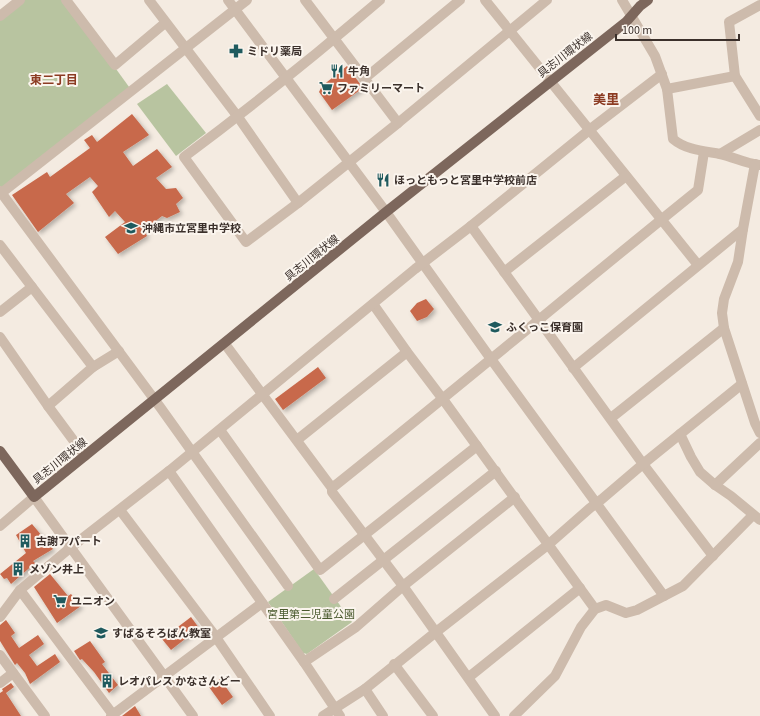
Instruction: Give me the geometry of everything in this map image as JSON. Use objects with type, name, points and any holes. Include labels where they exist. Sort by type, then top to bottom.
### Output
[{"type":"main road","name":"具志川環状線","points":[[0,451],[34,497],[225,344],[386,212],[626,22],[632,14],[648,0]]},
{"type":"street","points":[[1,13],[20,0]]},
{"type":"street","points":[[66,0],[115,65],[165,22]]},
{"type":"street","points":[[149,0],[238,117],[298,203]]},
{"type":"street","points":[[228,0],[386,212],[422,264],[664,596]]},
{"type":"street","points":[[247,0],[0,192],[155,399],[288,586]]},
{"type":"street","points":[[304,0],[398,123]]},
{"type":"street","points":[[380,0],[334,40],[238,117],[184,157],[246,242],[298,203],[398,123],[547,0]]},
{"type":"street","points":[[364,79],[460,0]]},
{"type":"street","points":[[485,0],[698,265]]},
{"type":"street","points":[[622,0],[632,14],[655,56],[662,74],[667,89],[673,140],[680,145],[704,152],[720,154],[757,165],[743,229],[738,262],[724,299],[722,313],[724,328],[755,423],[760,432]]},
{"type":"street","points":[[760,5],[729,22],[735,76],[760,116]]},
{"type":"street","points":[[0,617],[20,590],[70,548],[193,452],[422,264],[589,130],[662,74]]},
{"type":"street","points":[[667,89],[735,76]]},
{"type":"street","points":[[720,154],[760,130]]},
{"type":"street","points":[[332,488],[698,190],[704,152]]},
{"type":"street","points":[[504,272],[626,176]]},
{"type":"street","points":[[471,226],[643,464],[713,556]]},
{"type":"street","points":[[574,368],[743,229]]},
{"type":"street","points":[[0,245],[92,368]]},
{"type":"street","points":[[0,312],[32,287]]},
{"type":"street","points":[[373,304],[515,497],[595,609]]},
{"type":"street","points":[[611,418],[724,328]]},
{"type":"street","points":[[0,337],[85,456]]},
{"type":"street","points":[[225,344],[332,488],[332,492],[384,559],[469,677],[495,716]]},
{"type":"street","points":[[48,406],[92,368],[119,351]]},
{"type":"street","points":[[296,440],[407,352]]},
{"type":"street","points":[[323,716],[338,712],[394,664],[548,544],[643,464],[742,384]]},
{"type":"street","points":[[220,430],[320,570],[477,446]]},
{"type":"street","points":[[514,716],[555,676],[581,626],[595,609],[606,605],[626,613],[637,610],[683,586],[756,517],[700,472],[691,458],[680,434]]},
{"type":"street","points":[[715,485],[760,442]]},
{"type":"street","points":[[169,471],[338,712]]},
{"type":"street","points":[[334,599],[496,471]]},
{"type":"street","points":[[0,526],[34,497],[193,716]]},
{"type":"street","points":[[304,662],[356,627],[403,586],[515,497]]},
{"type":"street","points":[[120,510],[216,637],[270,716]]},
{"type":"street","points":[[469,677],[580,588]]},
{"type":"street","points":[[20,590],[113,715],[262,603]]},
{"type":"street","points":[[0,655],[45,716]]},
{"type":"street","points":[[394,664],[433,716]]},
{"type":"street","points":[[0,683],[13,673]]},
{"type":"street","points":[[365,689],[383,716]]},
{"type":"green space","points":[[20,0],[66,0],[132,91],[0,191],[0,16]]},
{"type":"green space","points":[[167,84],[206,133],[176,156],[137,104]]},
{"type":"green space","name":"宮里第二児童公園","points":[[314,569],[352,622],[307,654],[303,653],[268,602]]},
{"type":"building","points":[[347,66],[363,88],[332,110],[319,92],[322,86]]},
{"type":"building","points":[[132,114],[149,135],[123,152],[133,166],[157,149],[172,167],[156,178],[166,189],[176,188],[183,198],[176,204],[180,212],[167,218],[162,216],[144,230],[147,236],[118,254],[105,237],[125,222],[115,211],[109,217],[92,192],[98,186],[90,177],[66,194],[74,203],[38,232],[12,195],[47,172],[50,177],[90,148],[84,140],[92,135],[97,142]]},
{"type":"building","points":[[426,299],[434,309],[427,317],[417,321],[410,311],[417,303]]},
{"type":"building","points":[[318,367],[326,378],[283,410],[275,399]]},
{"type":"building","points":[[32,524],[53,549],[33,561],[35,563],[11,584],[7,578],[4,579],[0,574],[26,553],[16,535]]},
{"type":"building","name":"ユニオン","points":[[50,574],[68,596],[71,594],[81,606],[57,623],[34,587]]},
{"type":"building","points":[[191,617],[199,628],[171,650],[162,639]]},
{"type":"building","points":[[6,620],[15,633],[11,636],[19,648],[38,635],[44,644],[29,655],[37,666],[55,654],[60,662],[30,684],[25,673],[17,663],[15,665],[0,641],[0,625]]},
{"type":"building","points":[[90,641],[105,662],[102,664],[118,685],[109,693],[94,672],[82,659],[80,660],[74,651]]},
{"type":"building","points":[[220,679],[233,697],[222,705],[209,687]]},
{"type":"building","points":[[11,683],[14,687],[6,693],[21,716],[0,716],[0,693],[3,691],[2,689]]},
{"type":"building","points":[[135,706],[141,716],[122,716]]},
{"type":"place","name":"ミドリ薬局","points":[[236,51]]},
{"type":"place","name":"牛角","points":[[337,71]]},
{"type":"place","name":"ファミリーマート","points":[[326,88]]},
{"type":"place","name":"ほっともっと宮里中学校前店","points":[[383,180]]},
{"type":"place","name":"沖縄市立宮里中学校","points":[[131,228]]},
{"type":"place","name":"ふくっこ保育園","points":[[495,327]]},
{"type":"place","name":"古謝アパート","points":[[25,541]]},
{"type":"place","name":"メゾン井上","points":[[18,569]]},
{"type":"place","name":"ユニオン","points":[[60,601]]},
{"type":"place","name":"すばるそろばん教室","points":[[101,633]]},
{"type":"place","name":"レオパレス かなさんどー","points":[[107,681]]},
{"type":"district","name":"東二丁目","points":[[54,80]]},
{"type":"district","name":"美里","points":[[606,100]]}]
